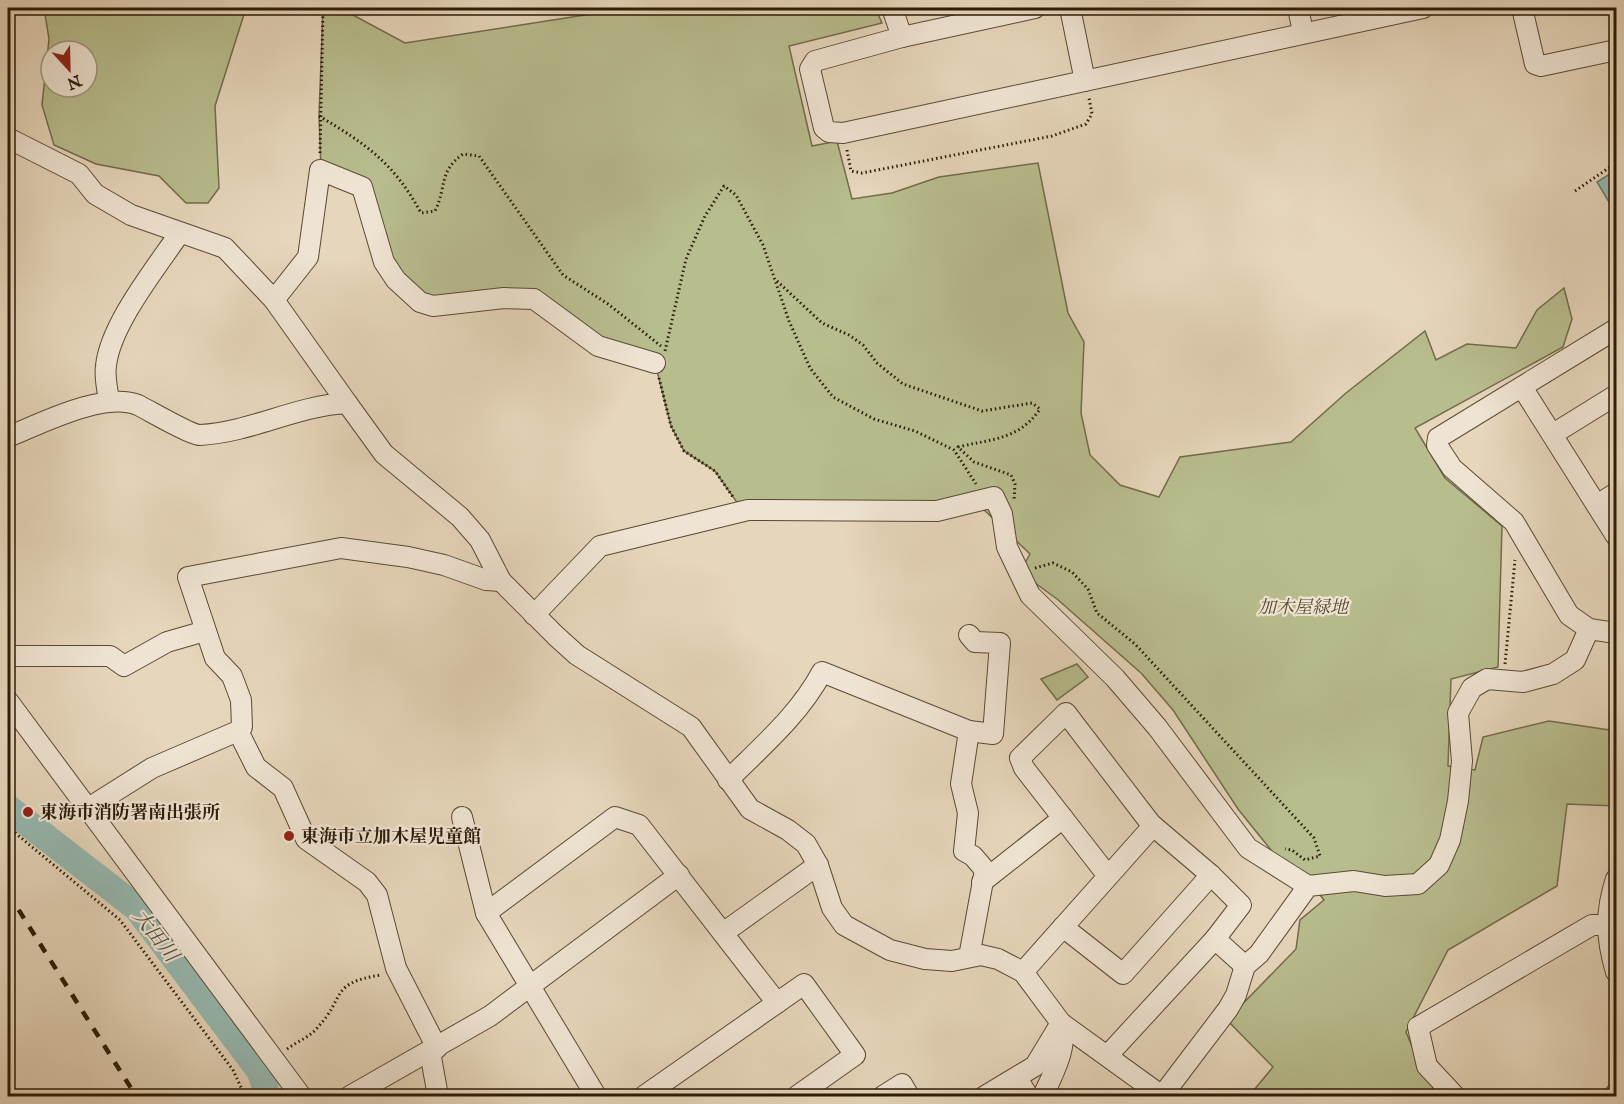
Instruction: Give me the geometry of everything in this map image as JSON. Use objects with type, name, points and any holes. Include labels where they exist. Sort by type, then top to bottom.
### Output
[{"type":"street","points":[[891,8],[902,37]]},
{"type":"street","points":[[1035,8],[902,37],[815,62],[810,69],[824,128],[829,132],[843,133],[1303,32],[1423,8]]},
{"type":"street","points":[[1070,8],[1085,81]]},
{"type":"street","points":[[1298,8],[1303,32]]},
{"type":"street","points":[[1522,8],[1535,64],[1541,66],[1617,50]]},
{"type":"street","points":[[8,138],[80,174],[95,194],[131,215],[179,234],[225,248],[274,300],[384,454],[460,517],[480,540],[501,581],[534,615],[577,655],[692,727],[750,809],[788,830],[806,844],[818,865],[832,908],[844,925],[890,950],[925,959],[952,961],[981,955],[998,958],[1023,972],[1061,1023],[1162,1096],[1228,1009],[1236,995],[1245,966],[1259,954],[1308,886]]},
{"type":"street","points":[[274,300],[308,257],[321,170],[362,187],[384,262],[396,280],[420,302],[433,306],[504,298],[534,299],[598,346],[661,357]]},
{"type":"street","points":[[109,402],[105,367],[111,343],[142,288],[179,234]]},
{"type":"street","points":[[1617,328],[1438,438],[1437,445],[1452,468],[1514,522],[1569,615],[1589,629],[1617,633]]},
{"type":"street","points":[[1522,387],[1617,537]]},
{"type":"street","points":[[1553,434],[1617,395]]},
{"type":"street","points":[[8,437],[64,414],[109,402],[136,404],[197,435],[243,429],[317,405],[347,403]]},
{"type":"street","points":[[1597,506],[1617,493]]},
{"type":"street","points":[[534,615],[600,546],[743,511],[938,511],[994,497],[1002,514],[1007,547],[1030,595],[1115,678],[1158,727],[1248,848],[1262,859],[1308,886],[1354,881],[1385,886],[1418,884],[1439,865],[1450,840],[1458,801],[1462,761],[1458,713],[1472,688],[1487,679],[1530,680],[1567,668],[1575,660],[1589,629]]},
{"type":"street","points":[[87,809],[152,768],[238,731],[242,727],[241,700],[232,676],[215,658],[188,577],[341,548],[408,557],[444,565],[486,580],[501,581]]},
{"type":"street","points":[[8,656],[110,656],[124,666],[167,642],[205,631]]},
{"type":"street","points":[[728,780],[788,720],[811,693],[822,672],[969,731],[993,734],[1000,643],[975,642],[969,635]]},
{"type":"street","points":[[8,701],[301,1096]]},
{"type":"street","points":[[1108,876],[1024,768],[1020,758],[1066,713],[1153,826],[1211,875],[1241,905],[1215,939],[1108,1055]]},
{"type":"street","points":[[238,731],[256,767],[283,788],[306,839],[367,882],[377,895],[397,971],[418,1006],[434,1050],[438,1096]]},
{"type":"street","points":[[969,731],[960,784],[968,813],[964,851],[973,856],[984,870],[969,957]]},
{"type":"street","points":[[462,817],[486,912],[528,986],[596,1096]]},
{"type":"street","points":[[486,912],[615,817],[639,825],[777,1003]]},
{"type":"street","points":[[982,882],[1063,818]]},
{"type":"street","points":[[1023,972],[1153,826]]},
{"type":"street","points":[[723,933],[818,865]]},
{"type":"street","points":[[350,1096],[490,1016],[679,875]]},
{"type":"street","points":[[1063,927],[1123,974],[1211,875]]},
{"type":"street","points":[[1617,879],[1609,903],[1607,925],[1617,972]]},
{"type":"street","points":[[1455,1096],[1427,1066],[1418,1027],[1592,925],[1607,925]]},
{"type":"street","points":[[1215,939],[1245,966]]},
{"type":"street","points":[[644,1096],[804,984],[855,1055],[797,1096]]},
{"type":"street","points":[[986,1096],[1035,1066],[1061,1023]]},
{"type":"street","points":[[1043,1096],[1064,1037],[1061,1023]]},
{"type":"street","points":[[1017,1078],[1028,1096]]},
{"type":"street","points":[[883,1096],[902,1084],[909,1096]]},
{"type":"path","points":[[321,170],[319,116],[324,8]]},
{"type":"path","points":[[843,133],[851,171],[862,173],[1052,135],[1086,124],[1092,114],[1085,81]]},
{"type":"path","points":[[319,116],[366,144],[387,163],[407,187],[420,213],[435,211],[442,197],[442,182],[450,164],[463,154],[479,156],[563,275],[608,304],[661,357]]},
{"type":"path","points":[[1575,191],[1617,163]]},
{"type":"path","points":[[743,511],[715,471],[684,451],[671,426],[661,357],[686,259],[705,216],[724,186],[736,195],[763,244],[810,368],[833,397],[874,419],[915,431],[954,450],[981,492],[994,497]]},
{"type":"path","points":[[775,279],[822,323],[849,335],[863,345],[877,363],[903,384],[982,411],[1032,403],[1040,409],[1033,419],[1013,434],[999,440],[958,447],[974,462],[1011,474],[1015,484],[1014,506]]},
{"type":"path","points":[[1504,680],[1518,538],[1521,534]]},
{"type":"path","points":[[1020,572],[1053,563],[1072,572],[1088,590],[1097,613],[1136,644],[1177,687],[1314,837],[1320,856],[1305,860],[1292,850],[1277,849],[1262,859]]},
{"type":"path","points":[[8,827],[120,920],[233,1070],[245,1096]]},
{"type":"path","points":[[274,1059],[318,1027],[339,992],[351,982],[397,971]]},
{"type":"green space","points":[[44,8],[246,8],[215,106],[219,188],[208,203],[186,203],[159,176],[96,164],[54,145],[42,105],[43,99],[99,99],[99,39],[49,39]]},
{"type":"green space","name":"加木屋緑地","points":[[323,8],[340,8],[405,43],[630,8],[875,8],[882,23],[789,46],[812,146],[837,141],[852,199],[892,193],[939,177],[1038,163],[1068,313],[1084,342],[1081,413],[1090,455],[1120,485],[1159,497],[1180,457],[1291,442],[1346,393],[1425,331],[1436,360],[1467,344],[1516,348],[1537,310],[1564,288],[1572,319],[1563,347],[1415,428],[1445,478],[1502,526],[1498,667],[1451,679],[1448,766],[1475,770],[1483,737],[1549,721],[1616,731],[1616,806],[1567,804],[1557,886],[1448,950],[1406,1032],[1422,1070],[1439,1096],[1249,1096],[1273,1067],[1227,1020],[1296,949],[1300,920],[1324,900],[1302,873],[1275,855],[1238,809],[1173,710],[1141,673],[1057,599],[1020,572],[1030,554],[978,504],[743,511],[715,471],[684,451],[671,426],[655,363],[643,361],[546,305],[446,305],[407,291],[367,198],[321,170],[319,116]]},
{"type":"green space","points":[[1077,664],[1088,677],[1057,700],[1041,679]]},
{"type":"water","points":[[1616,170],[1616,200],[1609,202],[1597,182]]},
{"type":"waterway","name":"大田川","points":[[8,808],[137,908],[260,1071],[265,1086],[264,1096]]},
{"type":"railway","points":[[8,893],[136,1096]]},
{"type":"place","name":"東海市消防署南出張所","points":[[28,812]]},
{"type":"place","name":"東海市立加木屋児童館","points":[[289,836]]}]
